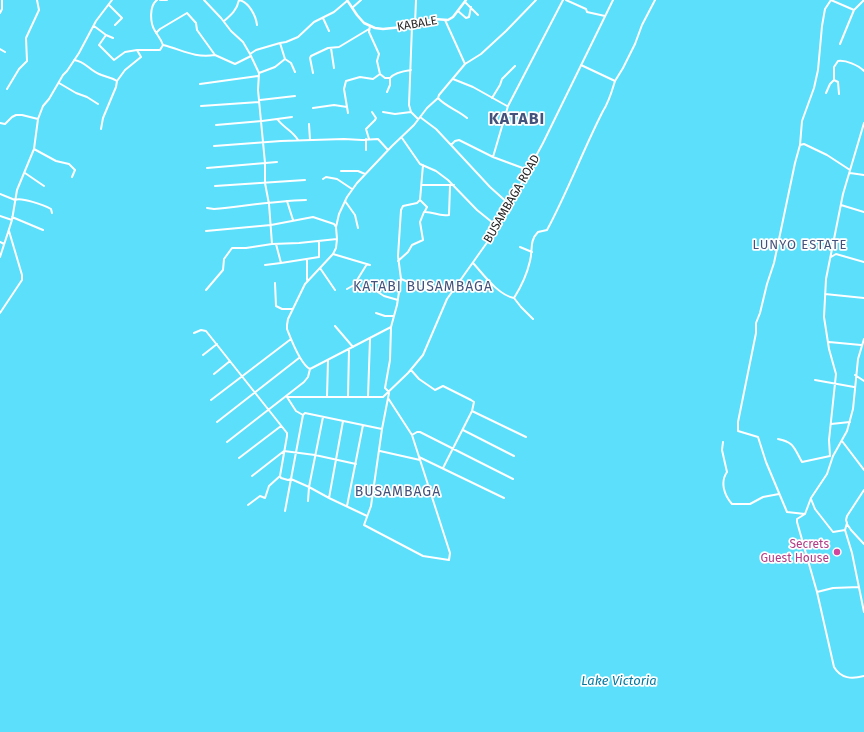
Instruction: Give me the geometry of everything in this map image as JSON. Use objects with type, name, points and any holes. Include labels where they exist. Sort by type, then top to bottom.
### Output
[{"type":"street","points":[[0,13],[2,10],[2,0]]},
{"type":"street","points":[[7,89],[27,61],[26,38],[39,10],[37,0]]},
{"type":"street","points":[[0,257],[12,219],[17,190],[34,149],[38,119],[42,106],[49,99],[102,12],[112,0]]},
{"type":"street","points":[[167,0],[158,0],[153,4],[151,11],[154,29],[164,45],[194,55],[214,55],[235,64],[251,55],[256,50],[286,42],[298,37],[310,25],[338,10],[347,1],[361,19],[370,25],[368,29],[339,46],[330,48],[310,57],[313,73]]},
{"type":"street","points":[[204,0],[224,21],[231,31],[243,42],[251,55],[258,75],[265,163],[265,184],[269,204],[272,244]]},
{"type":"street","points":[[224,21],[232,14],[237,7],[239,0],[244,2],[254,14],[257,25]]},
{"type":"street","points":[[352,8],[361,0]]},
{"type":"street","points":[[416,0],[409,99],[411,112],[436,130],[451,144],[490,187],[510,205]]},
{"type":"street","points":[[310,369],[305,366],[300,357],[291,339],[287,325],[307,281],[333,254],[336,248],[336,227],[345,201],[352,189],[394,143],[402,138],[414,125],[418,118],[438,98],[465,64],[481,54],[536,0]]},
{"type":"street","points":[[493,157],[508,106],[558,11],[559,6],[565,0],[586,9],[587,12],[606,16]]},
{"type":"street","name":"BUSAMBAGA ROAD","points":[[389,392],[411,370],[426,349],[447,299],[498,227],[543,143],[613,0]]},
{"type":"street","points":[[514,298],[528,268],[532,252],[531,243],[538,232],[548,230],[558,211],[589,138],[607,104],[615,80],[636,44],[642,25],[656,0]]},
{"type":"street","points":[[805,514],[787,512],[766,462],[758,437],[738,431],[738,422],[756,334],[756,322],[774,263],[800,144],[802,121],[814,88],[818,70],[822,26],[826,9],[831,0],[854,10]]},
{"type":"street","points":[[840,44],[854,10],[864,0]]},
{"type":"street","points":[[465,1],[478,15]]},
{"type":"street","name":"KABALE","points":[[370,25],[383,29],[414,26],[418,23],[431,19],[451,19],[465,1]]},
{"type":"street","points":[[109,5],[122,18],[115,25]]},
{"type":"street","points":[[458,11],[466,18],[469,17],[471,7]]},
{"type":"street","points":[[156,33],[187,13],[196,23],[197,30],[214,55]]},
{"type":"street","points":[[323,18],[329,31]]},
{"type":"street","points":[[445,20],[465,64]]},
{"type":"street","points":[[94,26],[106,35],[113,38]]},
{"type":"street","points":[[368,29],[379,54],[377,61],[380,74],[385,78],[390,78],[396,74],[411,70]]},
{"type":"street","points":[[106,35],[100,45],[113,60],[125,52],[137,50],[160,50],[164,45]]},
{"type":"street","points":[[280,43],[285,59],[291,62],[295,72]]},
{"type":"street","points":[[330,48],[334,68]]},
{"type":"street","points":[[0,49],[5,52]]},
{"type":"street","points":[[101,129],[103,118],[117,81],[125,70],[141,57],[137,50]]},
{"type":"street","points":[[200,84],[258,75],[275,67],[285,59]]},
{"type":"street","points":[[74,60],[83,62],[100,75],[117,81]]},
{"type":"street","points":[[826,93],[830,84],[834,80],[834,67],[838,62],[842,61],[855,65],[864,71]]},
{"type":"street","points":[[492,98],[502,79],[515,66]]},
{"type":"street","points":[[581,66],[615,80]]},
{"type":"street","points":[[348,113],[344,89],[346,81],[360,77],[373,79],[380,74]]},
{"type":"street","points":[[387,92],[390,85],[390,78]]},
{"type":"street","points":[[453,79],[508,106]]},
{"type":"street","points":[[834,80],[838,82],[839,94]]},
{"type":"street","points":[[59,82],[76,93],[87,97],[98,104]]},
{"type":"street","points":[[201,106],[260,101],[294,96]]},
{"type":"street","points":[[438,98],[444,104],[467,118]]},
{"type":"street","points":[[312,108],[334,105],[347,107]]},
{"type":"street","points":[[366,150],[366,128],[376,118],[372,112]]},
{"type":"street","points":[[383,112],[395,114],[411,112]]},
{"type":"street","points":[[0,123],[5,124],[12,117],[22,115],[38,119]]},
{"type":"street","points":[[216,126],[278,120],[292,117]]},
{"type":"street","points":[[278,120],[295,134],[298,140]]},
{"type":"street","points":[[864,123],[841,205],[826,279],[824,317],[830,355],[836,374],[832,424],[829,440],[831,456],[827,474],[811,498],[805,514],[797,519],[817,592],[834,667],[839,674],[846,678],[864,676]]},
{"type":"street","points":[[309,124],[310,140]]},
{"type":"street","points":[[214,146],[298,140],[378,138],[388,150]]},
{"type":"street","points":[[402,138],[417,161],[436,171],[454,185],[477,210],[498,227]]},
{"type":"street","points":[[451,144],[459,140],[493,157],[528,170]]},
{"type":"street","points":[[800,144],[804,144],[827,155],[850,170]]},
{"type":"street","points":[[34,149],[56,161],[69,164],[75,170],[72,177]]},
{"type":"street","points":[[207,168],[277,162]]},
{"type":"street","points":[[398,261],[408,252],[412,245],[424,240],[420,222],[427,208],[420,200],[423,165]]},
{"type":"street","points":[[341,171],[365,174]]},
{"type":"street","points":[[25,173],[44,186]]},
{"type":"street","points":[[849,173],[864,175]]},
{"type":"street","points":[[323,179],[326,176],[337,179],[352,189]]},
{"type":"street","points":[[215,186],[265,184],[304,180]]},
{"type":"street","points":[[421,185],[454,185]]},
{"type":"street","points":[[424,212],[430,212],[437,215],[449,215],[450,186]]},
{"type":"street","points":[[0,194],[15,200],[20,198],[40,204],[49,208],[52,213]]},
{"type":"street","points":[[287,200],[293,220]]},
{"type":"street","points":[[207,208],[214,209],[269,204],[287,200],[306,200]]},
{"type":"street","points":[[389,392],[385,388],[390,360],[391,327],[398,300],[401,279],[398,261],[401,210],[403,206],[417,203],[420,200]]},
{"type":"street","points":[[345,201],[355,215],[358,228]]},
{"type":"street","points":[[841,205],[864,212]]},
{"type":"street","points":[[0,216],[44,230]]},
{"type":"street","points":[[206,231],[271,225],[313,217],[334,224],[336,227]]},
{"type":"street","points":[[0,313],[22,280],[20,266],[9,230]]},
{"type":"street","points":[[206,290],[223,270],[224,258],[232,248],[299,243],[337,238]]},
{"type":"street","points":[[265,265],[319,257],[319,240]]},
{"type":"street","points":[[0,242],[4,244]]},
{"type":"street","points":[[276,244],[281,263]]},
{"type":"street","points":[[520,247],[532,252]]},
{"type":"street","points":[[333,254],[368,265],[354,285],[347,289]]},
{"type":"street","points":[[830,258],[836,254],[864,262]]},
{"type":"street","points":[[307,259],[307,281]]},
{"type":"street","points":[[473,263],[494,287],[514,298],[520,307],[533,319]]},
{"type":"street","points":[[320,267],[335,290]]},
{"type":"street","points":[[401,279],[418,286],[455,289]]},
{"type":"street","points":[[275,283],[276,306],[282,309],[293,309]]},
{"type":"street","points":[[367,285],[384,296],[398,300]]},
{"type":"street","points":[[825,294],[864,298]]},
{"type":"street","points":[[376,313],[385,316],[394,316]]},
{"type":"street","points":[[335,326],[354,347]]},
{"type":"street","points":[[227,442],[287,397],[307,379],[310,369],[391,327]]},
{"type":"street","points":[[194,333],[201,330],[206,331],[287,434],[280,476],[268,486],[266,498],[260,496],[248,505]]},
{"type":"street","points":[[211,400],[291,339]]},
{"type":"street","points":[[368,397],[370,339]]},
{"type":"street","points":[[778,439],[788,441],[792,444],[802,462],[831,456],[842,441],[850,422],[853,409],[855,375],[861,344],[864,339]]},
{"type":"street","points":[[829,342],[861,344]]},
{"type":"street","points":[[203,355],[217,344]]},
{"type":"street","points":[[348,397],[349,349]]},
{"type":"street","points":[[217,422],[300,357]]},
{"type":"street","points":[[327,397],[328,360]]},
{"type":"street","points":[[214,374],[230,361]]},
{"type":"street","points":[[411,370],[419,379],[435,390],[443,386],[474,402],[472,411],[443,468]]},
{"type":"street","points":[[855,375],[864,381]]},
{"type":"street","points":[[815,380],[854,387]]},
{"type":"street","points":[[287,397],[381,398],[389,392]]},
{"type":"street","points":[[388,398],[412,435],[450,553],[449,560],[423,556],[365,526],[364,523],[371,506],[382,429],[389,392]]},
{"type":"street","points":[[287,397],[296,411],[303,415],[323,417],[382,429]]},
{"type":"street","points":[[472,411],[526,437]]},
{"type":"street","points":[[285,511],[303,415]]},
{"type":"street","points":[[308,501],[309,487],[323,417]]},
{"type":"street","points":[[328,498],[343,421]]},
{"type":"street","points":[[832,424],[850,422]]},
{"type":"street","points":[[347,506],[363,425]]},
{"type":"street","points":[[239,458],[281,426]]},
{"type":"street","points":[[463,430],[514,456]]},
{"type":"street","points":[[412,435],[418,432],[513,479]]},
{"type":"street","points":[[842,441],[864,470]]},
{"type":"street","points":[[723,442],[722,450],[727,472],[724,476],[723,486],[727,498],[732,504],[750,504],[763,497],[779,494]]},
{"type":"street","points":[[252,476],[284,451],[316,455],[356,464]]},
{"type":"street","points":[[380,451],[420,460]]},
{"type":"street","points":[[419,456],[504,498]]},
{"type":"street","points":[[280,476],[281,478],[288,480],[291,479],[309,487],[328,498],[367,516]]},
{"type":"street","points":[[864,490],[847,516],[845,530],[852,552],[864,612]]},
{"type":"street","points":[[811,498],[815,509],[833,532],[845,530]]},
{"type":"street","points":[[847,523],[851,530],[864,544]]},
{"type":"street","points":[[817,592],[833,588],[859,587]]},
{"type":"water","name":"Lake Victoria","points":[[0,0],[864,0],[864,732],[0,732]]},
{"type":"place","name":"Secrets Guest House","points":[[837,552]]},
{"type":"district","name":"KATABI","points":[[517,120]]},
{"type":"district","name":"LUNYO ESTATE","points":[[800,245]]},
{"type":"district","name":"KATABI BUSAMBAGA","points":[[423,287]]},
{"type":"district","name":"BUSAMBAGA","points":[[398,492]]}]
